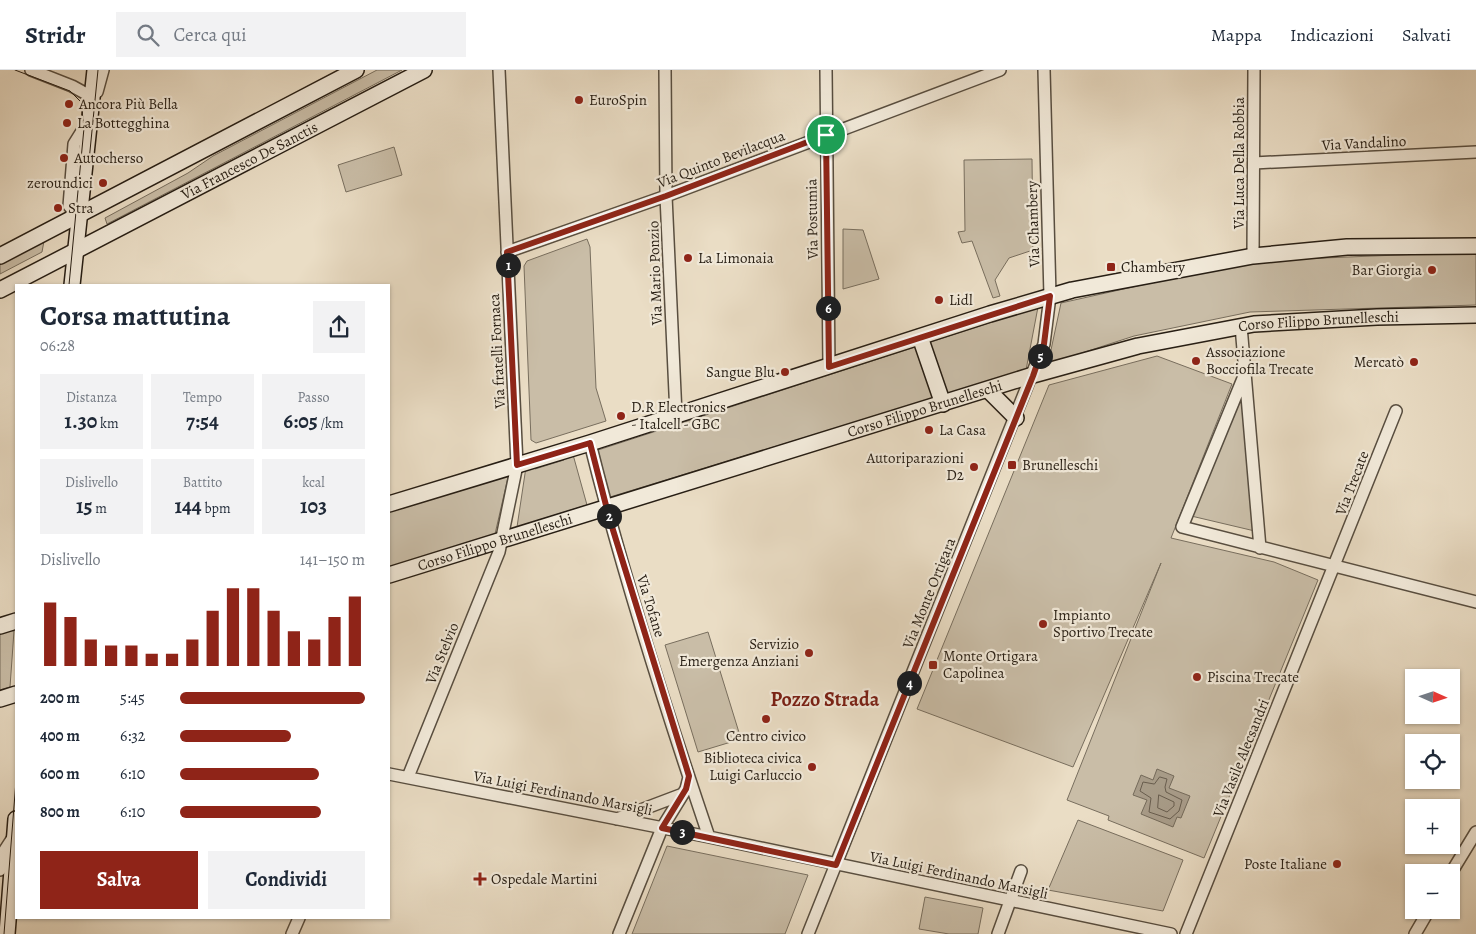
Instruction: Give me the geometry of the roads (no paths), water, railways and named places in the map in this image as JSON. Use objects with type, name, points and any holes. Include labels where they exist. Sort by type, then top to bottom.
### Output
[{"type":"street","points":[[31,70],[72,86],[92,97]]},
{"type":"street","points":[[72,284],[95,70]]},
{"type":"street","points":[[90,118],[103,70]]},
{"type":"street","name":"Via Francesco De Sanctis","points":[[0,256],[356,70]]},
{"type":"street","name":"Via Francesco De Sanctis","points":[[0,290],[424,70]]},
{"type":"street","name":"Via fratelli Fornaca","points":[[500,70],[517,465],[502,540]]},
{"type":"street","name":"Via Mario Ponzio","points":[[665,70],[666,196],[676,415]]},
{"type":"street","name":"Via Postumia","points":[[826,70],[829,367]]},
{"type":"street","name":"Via Quinto Bevilacqua","points":[[507,252],[666,196],[1000,70]]},
{"type":"street","name":"Via Chambery","points":[[1033,376],[1044,344],[1050,296],[1044,70]]},
{"type":"street","name":"Via Luca Della Robbia","points":[[1253,256],[1254,70]]},
{"type":"street","name":"Via Vandalino","points":[[1254,163],[1476,152]]},
{"type":"street","points":[[390,504],[590,443],[1050,296],[1253,256],[1347,247],[1476,246]]},
{"type":"street","name":"Corso Filippo Brunelleschi","points":[[390,576],[606,507],[1033,376],[1138,346],[1241,326],[1377,317],[1476,315]]},
{"type":"street","points":[[1241,326],[1260,548]]},
{"type":"street","points":[[920,337],[943,404]]},
{"type":"street","name":"Via Monte Ortigara","points":[[808,934],[1033,376]]},
{"type":"street","points":[[1244,376],[1182,527],[1476,602]]},
{"type":"street","points":[[988,390],[1016,418]]},
{"type":"street","name":"Via Trecate","points":[[1336,566],[1396,411]]},
{"type":"street","name":"Via Tofane","points":[[590,443],[606,507],[709,837]]},
{"type":"street","name":"Via Stelvio","points":[[408,777],[502,540]]},
{"type":"street","name":"Via Vasile Alecsandri","points":[[1186,934],[1336,566]]},
{"type":"street","points":[[0,626],[15,621]]},
{"type":"street","points":[[0,699],[15,694]]},
{"type":"street","name":"Via Luigi Ferdinando Marsigli","points":[[390,774],[709,837],[1010,902],[1171,934]]},
{"type":"street","points":[[619,934],[662,828],[683,794],[689,776]]},
{"type":"street","points":[[616,819],[683,794]]},
{"type":"street","points":[[0,870],[3,853],[15,831]]},
{"type":"street","points":[[1457,864],[1476,832]]},
{"type":"street","points":[[6,934],[15,840]]},
{"type":"street","points":[[998,934],[1021,871]]},
{"type":"street","points":[[292,934],[299,919]]},
{"type":"street","points":[[1415,934],[1424,919]]},
{"type":"water","points":[[1157,769],[1174,776],[1169,788],[1190,796],[1181,818],[1177,817],[1173,827],[1141,814],[1147,800],[1133,795],[1141,775],[1153,780]]},
{"type":"tram line","points":[[15,70],[70,91],[81,102],[84,128],[69,284]]},
{"type":"tram line","points":[[89,161],[98,70]]},
{"type":"tram line","points":[[4,934],[15,794]]},
{"type":"place","name":"EuroSpin","points":[[579,100]]},
{"type":"place","name":"Ancora Più Bella","points":[[69,104]]},
{"type":"place","name":"La Bottegghina","points":[[67,123]]},
{"type":"place","name":"Autocherso","points":[[64,158]]},
{"type":"place","name":"zeroundici","points":[[103,183]]},
{"type":"place","name":"Stra","points":[[58,208]]},
{"type":"place","name":"La Limonaia","points":[[688,258]]},
{"type":"place","name":"Chambery","points":[[1111,267]]},
{"type":"place","name":"Bar Giorgia","points":[[1432,270]]},
{"type":"place","name":"Lidl","points":[[939,300]]},
{"type":"place","name":"Associazione Bocciofila Trecate","points":[[1196,361]]},
{"type":"place","name":"Mercatò","points":[[1414,362]]},
{"type":"place","name":"Sangue Blu","points":[[785,372]]},
{"type":"place","name":"D.R Electronics - Italcell - GBC","points":[[621,416]]},
{"type":"place","name":"La Casa","points":[[929,430]]},
{"type":"place","name":"Brunelleschi","points":[[1012,465]]},
{"type":"place","name":"Autoriparazioni D2","points":[[974,467]]},
{"type":"place","name":"Impianto Sportivo Trecate","points":[[1043,624]]},
{"type":"place","name":"Servizio Emergenza Anziani","points":[[809,653]]},
{"type":"place","name":"Monte Ortigara Capolinea","points":[[933,665]]},
{"type":"place","name":"Piscina Trecate","points":[[1197,677]]},
{"type":"place","name":"Centro civico","points":[[766,719]]},
{"type":"place","name":"Biblioteca civica Luigi Carluccio","points":[[812,767]]},
{"type":"place","name":"Poste Italiane","points":[[1337,864]]},
{"type":"place","name":"Ospedale Martini","points":[[480,879]]},
{"type":"district","name":"Pozzo Strada","points":[[825,699]]}]
